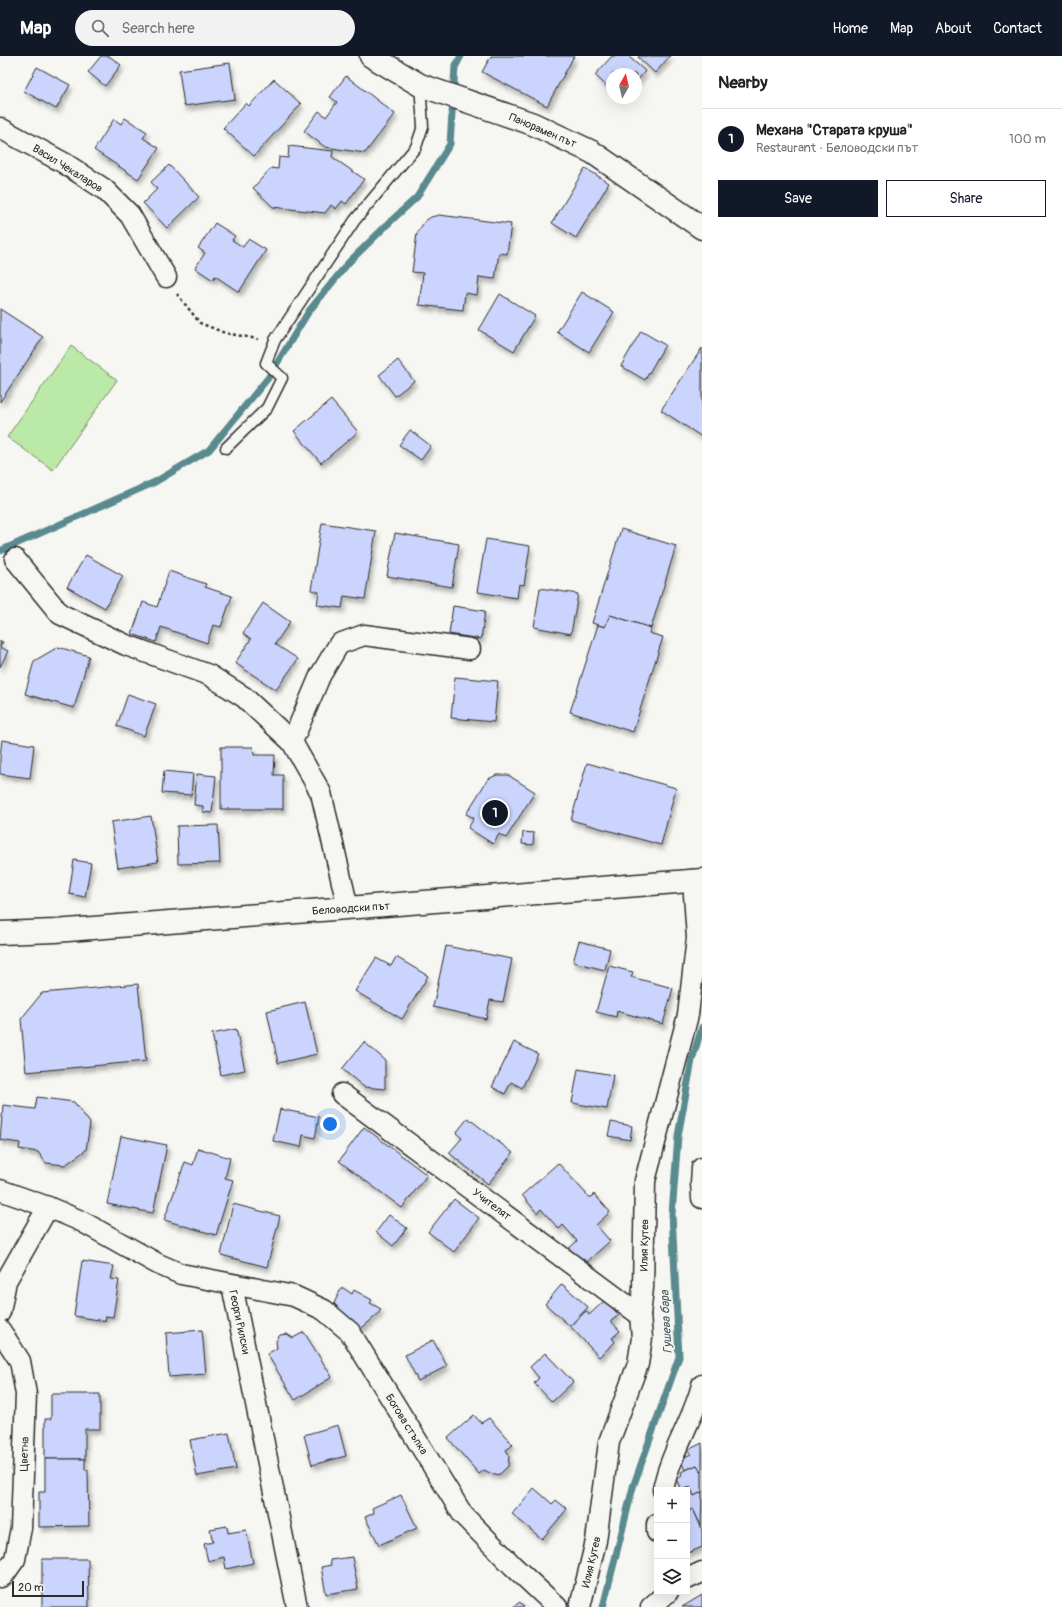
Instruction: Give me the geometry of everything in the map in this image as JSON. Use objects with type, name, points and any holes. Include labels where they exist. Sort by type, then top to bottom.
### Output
[{"type":"street","name":"Панорамен път","points":[[371,56],[428,88],[533,124],[592,152],[702,228]]},
{"type":"street","name":"Васил Чекаларов","points":[[0,128],[64,163],[104,189],[130,215],[166,277]]},
{"type":"street","points":[[15,559],[60,614],[126,644],[209,675],[244,697],[292,742],[321,793],[348,908]]},
{"type":"street","points":[[292,742],[320,676],[339,644],[364,634],[470,649]]},
{"type":"street","name":"Беловодски път","points":[[0,933],[699,884]]},
{"type":"street","name":"Илия Кутев","points":[[580,1607],[596,1541],[609,1442],[638,1364],[642,1338],[640,1315],[644,1288],[645,1181],[688,1015],[697,938],[699,884]]},
{"type":"street","name":"Учителят","points":[[342,1094],[640,1315]]},
{"type":"street","points":[[702,1168],[702,1198]]},
{"type":"street","name":"Георги Рилски","points":[[0,1190],[48,1207],[81,1221],[158,1264],[181,1274],[232,1285],[296,1607]]},
{"type":"street","points":[[0,1312],[3,1284],[48,1207]]},
{"type":"street","name":"Богова стъпка","points":[[232,1285],[294,1296],[324,1310],[350,1332],[463,1515],[513,1566],[557,1607]]},
{"type":"street","name":"Цветна","points":[[0,1330],[20,1361],[26,1394],[20,1528],[15,1559],[3,1576],[0,1577]]},
{"type":"street","points":[[664,1487],[666,1474],[697,1405],[702,1385]]},
{"type":"street","points":[[690,1578],[702,1572]]},
{"type":"street","points":[[651,1607],[665,1595]]},
{"type":"lane","points":[[226,448],[267,408],[282,378],[266,363],[275,340],[355,220],[416,147],[423,126],[428,88]]},
{"type":"path","points":[[166,277],[182,302],[200,324],[225,334],[275,340]]},
{"type":"green space","points":[[71,346],[117,380],[53,470],[7,437]]},
{"type":"building","points":[[101,56],[109,56],[121,65],[105,86],[88,72]]},
{"type":"building","points":[[491,56],[574,56],[547,106],[482,72]]},
{"type":"building","points":[[612,56],[628,56],[642,68],[606,68],[606,85],[595,75]]},
{"type":"building","points":[[670,56],[655,73],[638,57]]},
{"type":"building","points":[[230,63],[235,99],[184,106],[179,70]]},
{"type":"building","points":[[37,67],[70,85],[56,109],[24,91]]},
{"type":"building","points":[[346,76],[395,114],[365,153],[325,147],[304,131],[319,111],[326,117],[337,102],[330,97]]},
{"type":"building","points":[[274,79],[301,104],[254,156],[223,128],[246,103],[249,106]]},
{"type":"building","points":[[125,118],[147,132],[143,138],[159,148],[138,179],[94,150],[114,119],[121,124]]},
{"type":"building","points":[[289,146],[333,151],[332,157],[364,179],[346,204],[342,201],[336,209],[331,205],[325,213],[273,207],[253,188],[271,168],[278,169],[279,157],[288,158]]},
{"type":"building","points":[[169,165],[199,197],[167,228],[143,203],[157,189],[151,182]]},
{"type":"building","points":[[585,168],[609,183],[576,238],[552,223]]},
{"type":"building","points":[[439,215],[511,224],[507,254],[499,253],[495,279],[479,277],[477,295],[465,293],[463,310],[419,305],[423,273],[412,272],[417,233],[425,221],[431,217]]},
{"type":"building","points":[[215,223],[235,236],[232,240],[243,247],[248,239],[266,250],[239,292],[215,276],[213,280],[195,268],[205,253],[198,248]]},
{"type":"building","points":[[582,292],[614,312],[589,352],[557,332]]},
{"type":"building","points":[[500,294],[535,316],[514,351],[479,330]]},
{"type":"building","points":[[0,309],[43,337],[0,402]]},
{"type":"building","points":[[641,331],[665,345],[645,380],[621,366]]},
{"type":"building","points":[[702,348],[702,437],[661,410]]},
{"type":"building","points":[[398,360],[414,381],[395,396],[379,375]]},
{"type":"building","points":[[331,400],[358,432],[321,463],[294,431]]},
{"type":"building","points":[[410,430],[431,446],[421,460],[399,445]]},
{"type":"building","points":[[322,523],[376,531],[365,599],[344,596],[342,608],[317,605],[319,592],[311,590]]},
{"type":"building","points":[[621,529],[676,546],[651,628],[610,615],[605,627],[592,623]]},
{"type":"building","points":[[395,533],[459,544],[452,587],[387,576]]},
{"type":"building","points":[[486,539],[530,546],[524,585],[519,584],[517,598],[477,592]]},
{"type":"building","points":[[86,555],[123,576],[105,608],[67,587]]},
{"type":"building","points":[[169,571],[206,584],[205,587],[232,596],[221,627],[213,625],[207,643],[161,627],[156,642],[132,634],[143,602],[157,607]]},
{"type":"building","points":[[540,588],[578,594],[571,634],[534,627]]},
{"type":"building","points":[[263,603],[290,622],[275,644],[298,659],[276,690],[235,663],[251,639],[243,633]]},
{"type":"building","points":[[453,606],[485,611],[481,639],[449,634]]},
{"type":"building","points":[[610,615],[651,628],[649,633],[663,637],[633,732],[570,712],[598,625],[605,627]]},
{"type":"building","points":[[0,647],[8,651],[0,667]]},
{"type":"building","points":[[58,647],[89,656],[74,708],[25,694],[34,661]]},
{"type":"building","points":[[455,677],[498,681],[494,722],[451,718]]},
{"type":"building","points":[[128,694],[156,704],[144,736],[117,726]]},
{"type":"building","points":[[2,740],[34,745],[30,778],[0,774]]},
{"type":"building","points":[[221,747],[253,747],[254,755],[275,755],[274,775],[283,775],[283,809],[221,809]]},
{"type":"building","points":[[587,763],[676,788],[661,845],[571,820]]},
{"type":"building","points":[[164,771],[193,774],[191,795],[162,793]]},
{"type":"building","points":[[197,774],[216,776],[212,813],[203,812],[203,806],[194,805]]},
{"type":"building","points":[[497,775],[508,775],[535,792],[506,838],[499,834],[493,844],[468,828],[474,818],[466,814],[488,779]]},
{"type":"building","points":[[151,816],[158,862],[118,868],[111,822]]},
{"type":"building","points":[[218,825],[220,863],[178,864],[177,826]]},
{"type":"building","points":[[523,832],[534,833],[533,845],[522,844]]},
{"type":"building","points":[[74,860],[91,863],[85,897],[69,894]]},
{"type":"building","points":[[579,941],[610,949],[605,970],[573,962]]},
{"type":"building","points":[[446,946],[512,959],[503,1002],[490,1000],[486,1019],[433,1007]]},
{"type":"building","points":[[396,957],[428,976],[402,1019],[355,991],[376,958],[391,966]]},
{"type":"building","points":[[609,966],[633,972],[631,977],[673,988],[663,1024],[617,1011],[616,1017],[596,1012]]},
{"type":"building","points":[[138,984],[146,1061],[26,1072],[21,1019],[42,993]]},
{"type":"building","points":[[305,1002],[317,1054],[278,1063],[267,1011]]},
{"type":"building","points":[[236,1029],[245,1070],[221,1075],[212,1034]]},
{"type":"building","points":[[364,1042],[385,1060],[385,1089],[364,1087],[342,1069]]},
{"type":"building","points":[[514,1042],[538,1054],[522,1088],[511,1082],[505,1094],[492,1087]]},
{"type":"building","points":[[578,1069],[613,1075],[607,1109],[572,1103]]},
{"type":"building","points":[[37,1097],[74,1102],[90,1123],[86,1150],[65,1165],[46,1163],[38,1152],[19,1149],[20,1143],[0,1140],[3,1105],[35,1109]]},
{"type":"building","points":[[280,1109],[319,1117],[315,1138],[303,1135],[301,1147],[273,1141]]},
{"type":"building","points":[[468,1118],[513,1153],[488,1184],[449,1153],[462,1138],[456,1133]]},
{"type":"building","points":[[611,1122],[632,1126],[630,1140],[608,1136]]},
{"type":"building","points":[[364,1127],[427,1175],[402,1208],[339,1161]]},
{"type":"building","points":[[121,1136],[167,1145],[153,1213],[107,1204]]},
{"type":"building","points":[[198,1148],[230,1158],[225,1178],[233,1180],[216,1235],[164,1220],[185,1162],[193,1165]]},
{"type":"building","points":[[558,1163],[590,1198],[594,1194],[610,1212],[596,1225],[610,1241],[582,1266],[567,1250],[577,1241],[563,1225],[559,1229],[541,1209],[537,1213],[522,1195]]},
{"type":"building","points":[[454,1199],[479,1218],[454,1252],[428,1232]]},
{"type":"building","points":[[233,1204],[280,1216],[267,1267],[221,1255]]},
{"type":"building","points":[[389,1215],[407,1228],[393,1246],[376,1232]]},
{"type":"building","points":[[82,1261],[114,1266],[111,1279],[119,1280],[113,1317],[106,1316],[105,1321],[74,1316]]},
{"type":"building","points":[[562,1284],[588,1307],[570,1326],[545,1304]]},
{"type":"building","points":[[342,1287],[352,1294],[354,1290],[372,1300],[370,1303],[381,1309],[378,1314],[356,1333],[334,1303]]},
{"type":"building","points":[[605,1300],[619,1315],[611,1321],[620,1331],[612,1338],[615,1342],[599,1357],[570,1326],[586,1311],[589,1315]]},
{"type":"building","points":[[202,1330],[206,1374],[169,1377],[166,1333]]},
{"type":"building","points":[[304,1332],[332,1377],[295,1400],[267,1354],[277,1348],[276,1341],[280,1335],[287,1334],[293,1338]]},
{"type":"building","points":[[433,1340],[447,1366],[418,1381],[405,1355]]},
{"type":"building","points":[[545,1353],[573,1382],[552,1402],[534,1383],[539,1378],[530,1367]]},
{"type":"building","points":[[51,1394],[100,1394],[100,1429],[85,1429],[85,1459],[45,1459],[45,1419],[51,1419]]},
{"type":"building","points":[[474,1415],[481,1423],[489,1418],[513,1445],[506,1450],[509,1455],[508,1466],[500,1474],[494,1475],[484,1470],[479,1474],[448,1438]]},
{"type":"building","points":[[338,1425],[346,1456],[312,1465],[304,1435]]},
{"type":"building","points":[[229,1433],[236,1469],[197,1476],[190,1440]]},
{"type":"building","points":[[702,1443],[702,1472],[697,1465],[685,1470],[680,1459],[691,1454],[688,1450]]},
{"type":"building","points":[[45,1459],[85,1459],[85,1470],[88,1470],[89,1526],[39,1527],[39,1492],[45,1492]]},
{"type":"building","points":[[697,1465],[702,1472],[702,1492],[694,1496],[690,1487],[680,1487],[676,1479],[682,1476],[681,1472]]},
{"type":"building","points":[[690,1487],[694,1496],[702,1492],[701,1526],[693,1509],[690,1510]]},
{"type":"building","points":[[534,1488],[552,1504],[556,1500],[567,1509],[542,1539],[512,1514]]},
{"type":"building","points":[[401,1495],[417,1528],[379,1545],[365,1517],[374,1513],[372,1508]]},
{"type":"building","points":[[693,1509],[702,1529],[702,1547],[690,1552],[690,1523],[690,1510]]},
{"type":"building","points":[[227,1526],[228,1533],[246,1530],[253,1563],[226,1569],[224,1557],[208,1561],[204,1544],[213,1542],[210,1529]]},
{"type":"building","points":[[352,1557],[358,1589],[326,1594],[321,1567],[331,1565],[330,1560]]},
{"type":"building","points":[[42,1559],[88,1559],[89,1607],[42,1607]]},
{"type":"building","points":[[702,1595],[702,1607],[682,1607]]},
{"type":"building","points":[[520,1602],[524,1607],[513,1607]]},
{"type":"waterway","points":[[0,551],[155,482],[209,450],[268,378],[309,311],[349,262],[417,197],[450,144],[455,67],[461,56]]},
{"type":"waterway","name":"Гушева бара","points":[[603,1607],[633,1487],[679,1357],[672,1214],[678,1136],[692,1060],[702,1027]]},
{"type":"place","name":"Механа \"Старата круша\"","points":[[495,813]]}]
